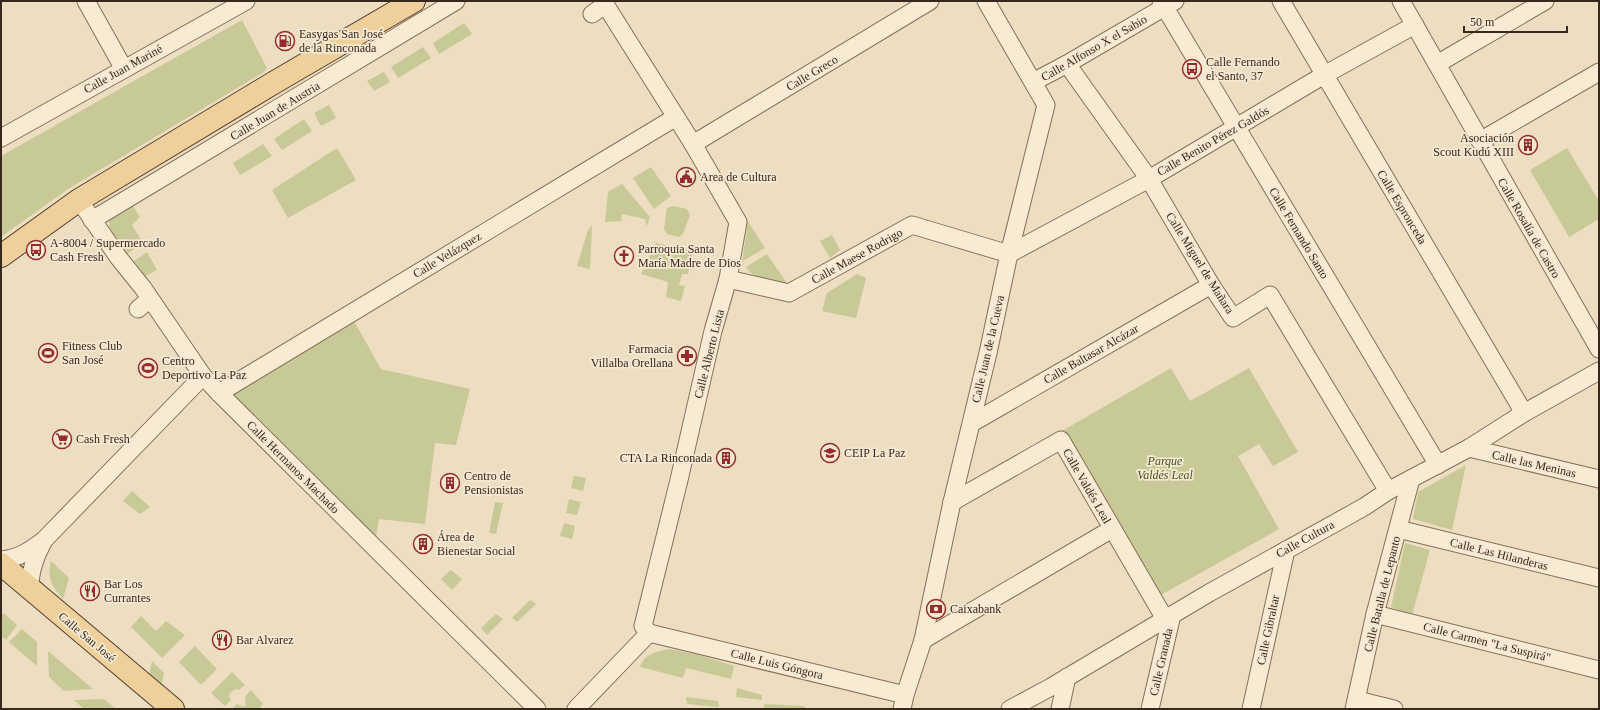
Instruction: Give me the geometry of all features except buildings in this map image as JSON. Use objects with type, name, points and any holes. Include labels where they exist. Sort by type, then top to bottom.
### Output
[{"type":"main road","points":[[1,256],[79,200],[275,82],[414,1]]},
{"type":"main road","name":"Calle San José","points":[[1,564],[173,709]]},
{"type":"street","points":[[86,1],[124,69]]},
{"type":"street","name":"Calle Juan Mariné","points":[[1,138],[246,1]]},
{"type":"street","name":"Calle Juan de Austria","points":[[92,220],[456,1]]},
{"type":"street","name":"Calle Greco","points":[[693,144],[930,1]]},
{"type":"street","name":"Calle Juan de la Cueva","points":[[903,702],[923,640],[952,502],[972,423],[1009,254],[1046,105],[986,1]]},
{"type":"street","name":"Calle Espronceda","points":[[1281,1],[1524,413]]},
{"type":"street","name":"Calle Rosalía de Castro","points":[[1401,1],[1599,349]]},
{"type":"street","points":[[1437,64],[1520,7],[1545,1]]},
{"type":"street","name":"Calle Alfonso X el Sabio","points":[[1033,82],[1067,64],[1167,3]]},
{"type":"street","name":"Calle Fernando Santo","points":[[1167,3],[1236,128],[1438,465]]},
{"type":"street","name":"Calle Alberto Lista","points":[[600,7],[676,117],[738,222],[728,279],[713,331],[679,480],[643,626],[649,633]]},
{"type":"street","name":"Calle Benito Pérez Galdós","points":[[1009,254],[1149,179],[1324,76],[1415,25]]},
{"type":"street","name":"Calle Miguel de Mañara","points":[[1067,64],[1149,179],[1211,285],[1233,318],[1270,296],[1388,491]]},
{"type":"street","points":[[1480,141],[1599,72]]},
{"type":"street","name":"Calle Velázquez","points":[[218,393],[676,117]]},
{"type":"street","name":"Calle Hermanos Machado","points":[[79,200],[92,220],[102,243],[144,304],[218,393],[537,709]]},
{"type":"street","name":"Calle Maese Rodrigo","points":[[728,279],[789,293],[912,225],[1009,254]]},
{"type":"street","name":"Calle Baltasar Alcázar","points":[[972,423],[1211,285]]},
{"type":"street","name":"Calle Cultura","points":[[1010,709],[1168,617],[1364,507],[1388,491],[1469,448],[1524,413],[1599,370]]},
{"type":"street","points":[[1,560],[15,558],[44,540],[203,376]]},
{"type":"street","name":"Calle Valdés Leal","points":[[952,502],[1061,440],[1112,529],[1168,617]]},
{"type":"street","name":"Calle las Meninas","points":[[1469,448],[1599,479]]},
{"type":"street","name":"Calle Batalla de Lepanto","points":[[1355,704],[1375,614],[1411,479]]},
{"type":"street","points":[[923,640],[1112,529]]},
{"type":"street","name":"Calle Las Hilanderas","points":[[1398,529],[1599,578]]},
{"type":"street","points":[[29,589],[33,562],[44,540]]},
{"type":"street","name":"Calle Gibraltar","points":[[1251,709],[1286,550]]},
{"type":"street","name":"Calle Carmen \"La Suspirá\"","points":[[1375,614],[1599,670]]},
{"type":"street","name":"Calle Granada","points":[[1150,709],[1168,617]]},
{"type":"street","points":[[576,709],[594,692],[649,633]]},
{"type":"street","name":"Calle Luis Góngora","points":[[649,633],[903,702]]},
{"type":"street","points":[[1060,709],[1067,677]]},
{"type":"street","points":[[592,709],[594,692]]},
{"type":"street","points":[[1355,704],[1394,709]]},
{"type":"green space","points":[[242,20],[267,68],[264,72],[68,189],[1,237],[1,156]]},
{"type":"green space","points":[[464,23],[472,34],[439,54],[433,43]]},
{"type":"green space","points":[[423,47],[431,58],[398,78],[391,67]]},
{"type":"green space","points":[[384,72],[390,82],[374,91],[367,81]]},
{"type":"green space","points":[[329,105],[336,118],[321,126],[314,113]]},
{"type":"green space","points":[[304,119],[312,131],[282,150],[274,139]]},
{"type":"green space","points":[[263,144],[272,156],[240,175],[233,163]]},
{"type":"green space","points":[[337,148],[356,180],[288,218],[272,190]]},
{"type":"green space","points":[[1567,148],[1599,201],[1599,219],[1569,237],[1530,170]]},
{"type":"green space","points":[[651,167],[671,196],[654,209],[633,178]]},
{"type":"green space","points":[[622,184],[650,217],[647,226],[645,219],[622,214],[621,221],[605,222],[608,192]]},
{"type":"green space","points":[[131,201],[140,217],[132,225],[143,243],[127,254],[109,227],[109,218]]},
{"type":"green space","points":[[673,206],[687,209],[690,215],[683,234],[679,237],[667,234],[664,229],[667,208]]},
{"type":"green space","points":[[747,220],[765,248],[743,261],[747,230]]},
{"type":"green space","points":[[592,225],[590,269],[577,266],[588,230]]},
{"type":"green space","points":[[832,235],[840,250],[830,258],[820,241]]},
{"type":"green space","points":[[656,243],[693,251],[688,274],[682,274],[679,285],[685,286],[681,301],[666,297],[668,282],[641,274]]},
{"type":"green space","points":[[147,252],[157,270],[144,277],[134,261]]},
{"type":"green space","points":[[767,254],[787,283],[764,280],[754,275],[746,267]]},
{"type":"green space","points":[[857,274],[866,278],[856,318],[822,311],[827,293]]},
{"type":"green space","points":[[350,314],[381,369],[470,389],[456,445],[435,443],[425,524],[379,519],[374,547],[219,393]]},
{"type":"green space","name":"Parque Valdés Leal","points":[[1171,368],[1190,401],[1249,368],[1298,452],[1273,466],[1259,444],[1238,456],[1279,529],[1159,596],[1062,431]]},
{"type":"green space","points":[[1466,465],[1452,530],[1413,519],[1418,492]]},
{"type":"green space","points":[[574,476],[586,478],[583,491],[571,488]]},
{"type":"green space","points":[[132,491],[150,507],[140,514],[123,501]]},
{"type":"green space","points":[[569,499],[581,502],[577,515],[566,513]]},
{"type":"green space","points":[[495,502],[503,503],[496,534],[489,533]]},
{"type":"green space","points":[[564,523],[575,526],[572,539],[560,536]]},
{"type":"green space","points":[[1405,543],[1430,550],[1412,615],[1391,607]]},
{"type":"green space","points":[[51,561],[69,578],[63,599],[51,582]]},
{"type":"green space","points":[[451,570],[462,579],[452,590],[441,579]]},
{"type":"green space","points":[[530,600],[536,604],[517,622],[512,618]]},
{"type":"green space","points":[[3,613],[17,625],[6,640],[1,636],[1,616]]},
{"type":"green space","points":[[496,614],[503,619],[487,635],[481,628]]},
{"type":"green space","points":[[141,616],[156,631],[166,621],[185,635],[162,658],[131,627]]},
{"type":"green space","points":[[22,629],[37,642],[37,666],[9,642]]},
{"type":"green space","points":[[195,646],[217,669],[201,685],[179,662]]},
{"type":"green space","points":[[669,649],[698,655],[734,666],[731,679],[686,668],[683,678],[640,667],[642,662],[648,656],[656,652]]},
{"type":"green space","points":[[48,651],[93,689],[64,691],[49,677]]},
{"type":"green space","points":[[152,661],[164,673],[161,687],[149,675]]},
{"type":"green space","points":[[232,672],[245,685],[239,690],[235,689],[230,693],[229,696],[231,700],[225,706],[211,693]]},
{"type":"green space","points":[[737,688],[762,695],[762,700],[736,697]]},
{"type":"green space","points":[[251,690],[263,704],[259,709],[232,709],[237,704],[243,707],[246,705],[245,697]]},
{"type":"green space","points":[[686,697],[718,701],[719,707],[687,704]]},
{"type":"green space","points":[[104,699],[116,709],[84,709],[74,700]]},
{"type":"green space","points":[[765,704],[805,706],[805,709],[763,709]]},
{"type":"place","name":"Easygas San José de la Rinconada","points":[[285,41]]},
{"type":"place","name":"Calle Fernando el Santo, 37","points":[[1192,69]]},
{"type":"place","name":"Asociación Scout Kudú XIII","points":[[1528,145]]},
{"type":"place","name":"Area de Cultura","points":[[686,177]]},
{"type":"place","name":"A-8004 / Supermercado Cash Fresh","points":[[36,250]]},
{"type":"place","name":"Parroquia Santa María Madre de Dios","points":[[624,256]]},
{"type":"place","name":"Fitness Club San José","points":[[48,353]]},
{"type":"place","name":"Farmacia Villalba Orellana","points":[[687,356]]},
{"type":"place","name":"Centro Deportivo La Paz","points":[[148,368]]},
{"type":"place","name":"Cash Fresh","points":[[62,439]]},
{"type":"place","name":"CEIP La Paz","points":[[830,453]]},
{"type":"place","name":"CTA La Rinconada","points":[[726,458]]},
{"type":"place","name":"Centro de Pensionistas","points":[[450,483]]},
{"type":"place","name":"Área de Bienestar Social","points":[[423,544]]},
{"type":"place","name":"Bar Los Currantes","points":[[90,591]]},
{"type":"place","name":"Caixabank","points":[[936,609]]},
{"type":"place","name":"Bar Alvarez","points":[[222,640]]}]
